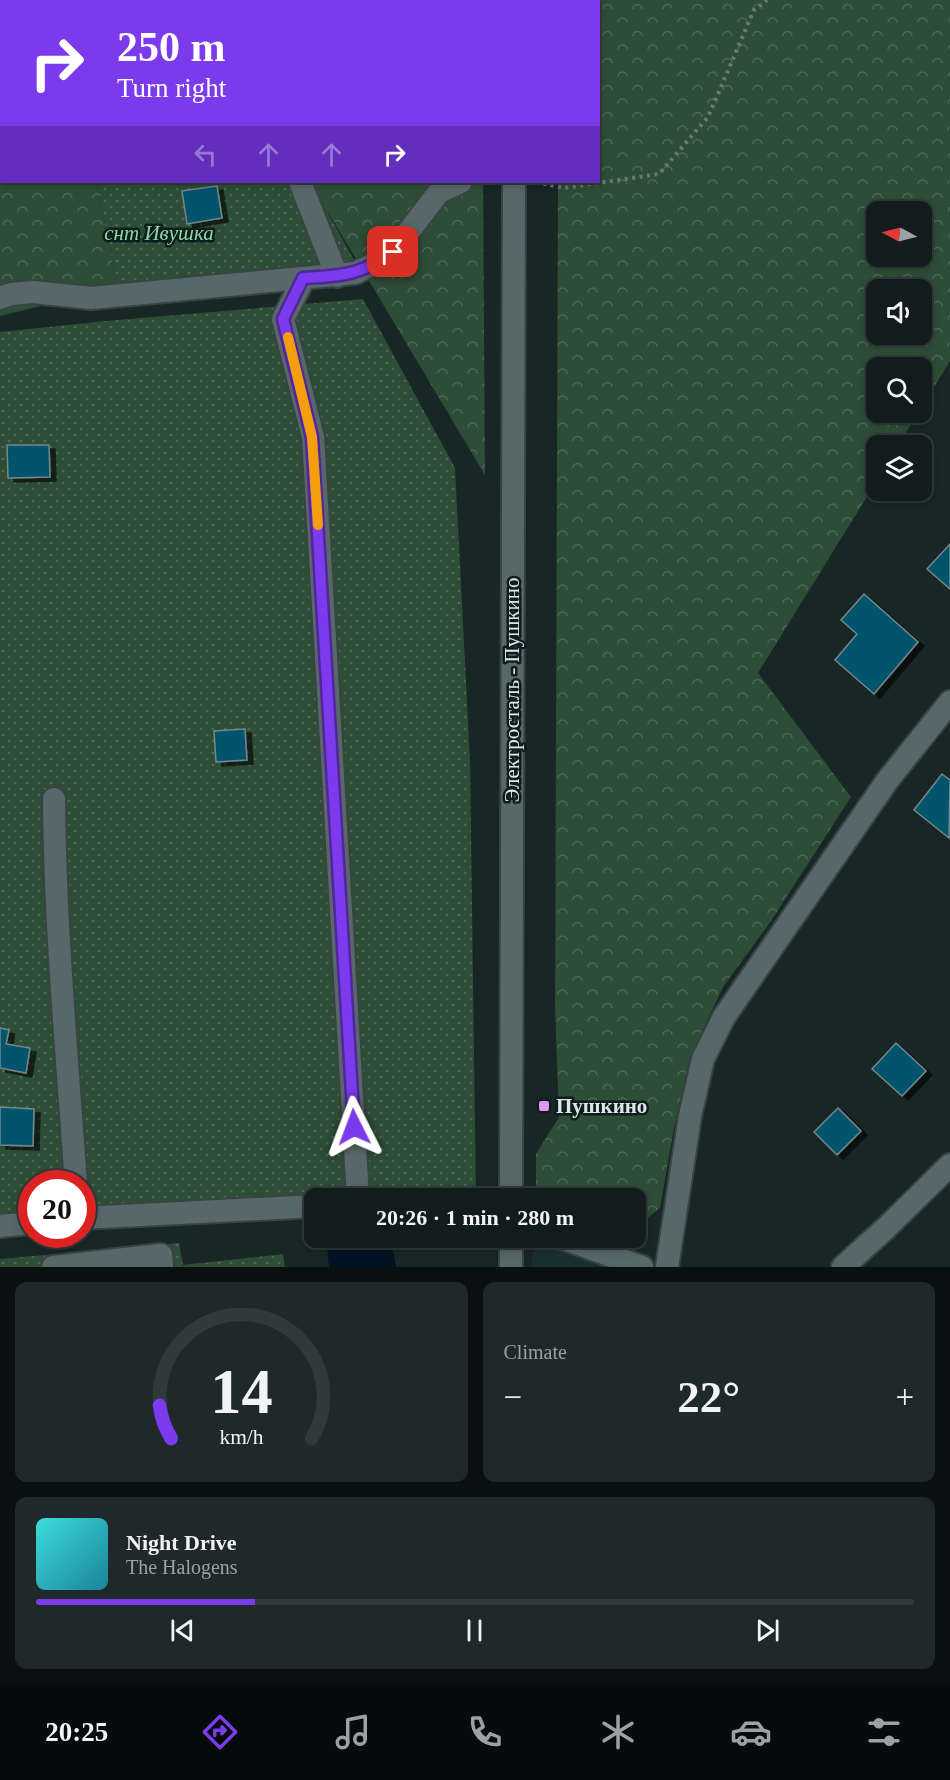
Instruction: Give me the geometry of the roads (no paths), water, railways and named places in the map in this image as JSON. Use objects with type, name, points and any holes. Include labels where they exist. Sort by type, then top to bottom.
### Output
[{"type":"street","points":[[300,183],[337,276]]},
{"type":"street","points":[[0,298],[11,294],[33,292],[91,298],[337,276],[360,271],[376,264],[393,252],[439,192],[452,183]]},
{"type":"street","name":"Электросталь - Пушкино","points":[[511,1188],[514,183]]},
{"type":"street","points":[[303,278],[283,319],[312,437],[357,1188]]},
{"type":"street","points":[[668,1267],[690,1116],[703,1059],[724,1017],[887,782],[950,702]]},
{"type":"street","points":[[54,799],[55,866],[75,1170]]},
{"type":"street","points":[[843,1267],[950,1165]]},
{"type":"street","points":[[96,1217],[304,1207]]},
{"type":"street","points":[[0,1226],[18,1224]]},
{"type":"street","points":[[511,1248],[511,1267]]},
{"type":"street","points":[[590,1248],[642,1267]]},
{"type":"street","points":[[53,1267],[161,1255],[162,1267]]},
{"type":"place","name":"Пушкино","points":[[544,1106]]},
{"type":"park label","name":"снт Ивушка","points":[[159,233]]}]
